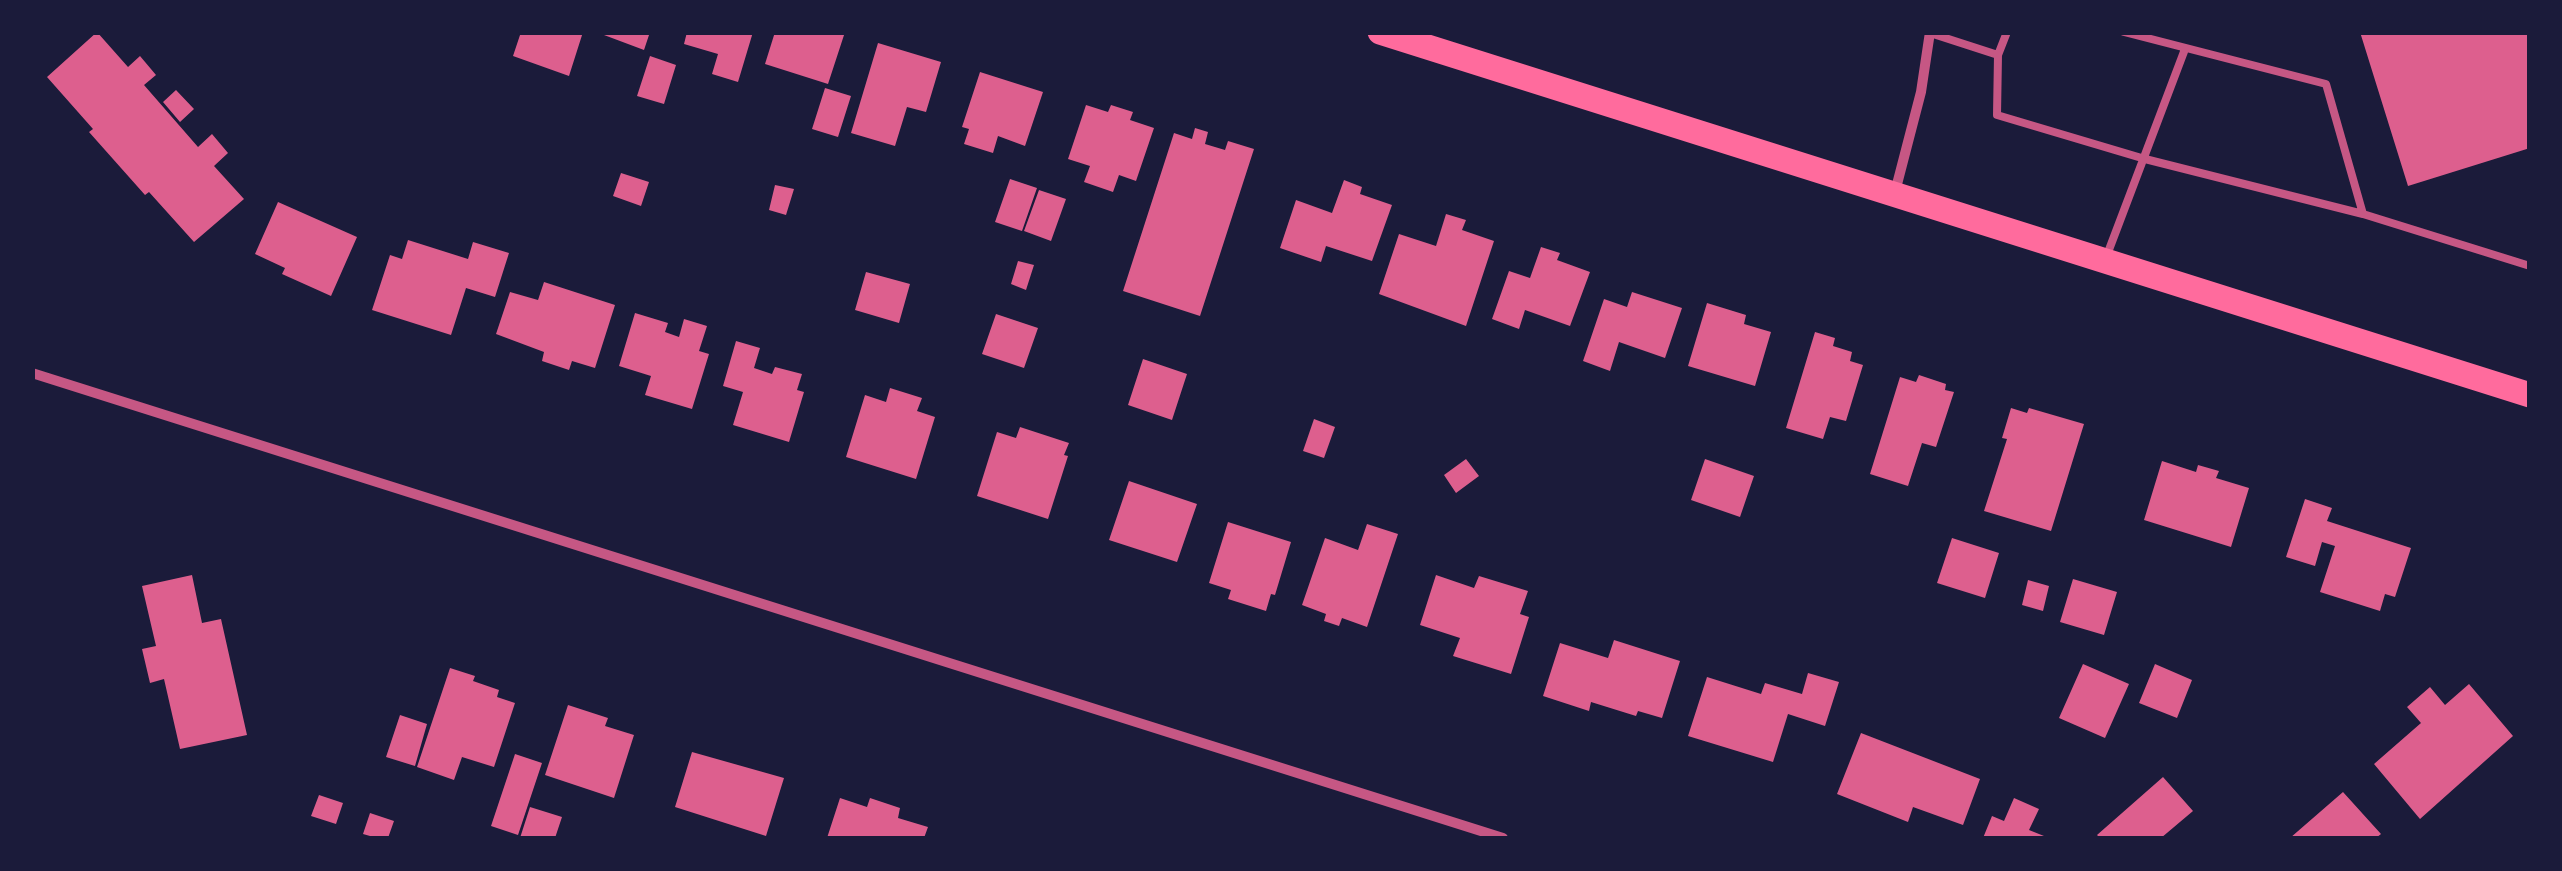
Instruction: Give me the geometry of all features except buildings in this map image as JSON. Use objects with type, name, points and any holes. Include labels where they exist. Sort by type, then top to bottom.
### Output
[{"type":"main road","points":[[1380,32],[2530,396]]},
{"type":"street","points":[[1894,194],[1921,92],[1930,33]]},
{"type":"street","points":[[32,373],[1503,838]]},
{"type":"lane","points":[[2008,32],[1998,56],[1997,116],[2145,160],[2363,214],[2530,266]]},
{"type":"lane","points":[[2124,32],[2326,84],[2363,214]]},
{"type":"lane","points":[[1930,33],[1998,56]]},
{"type":"lane","points":[[2105,261],[2185,49]]}]
